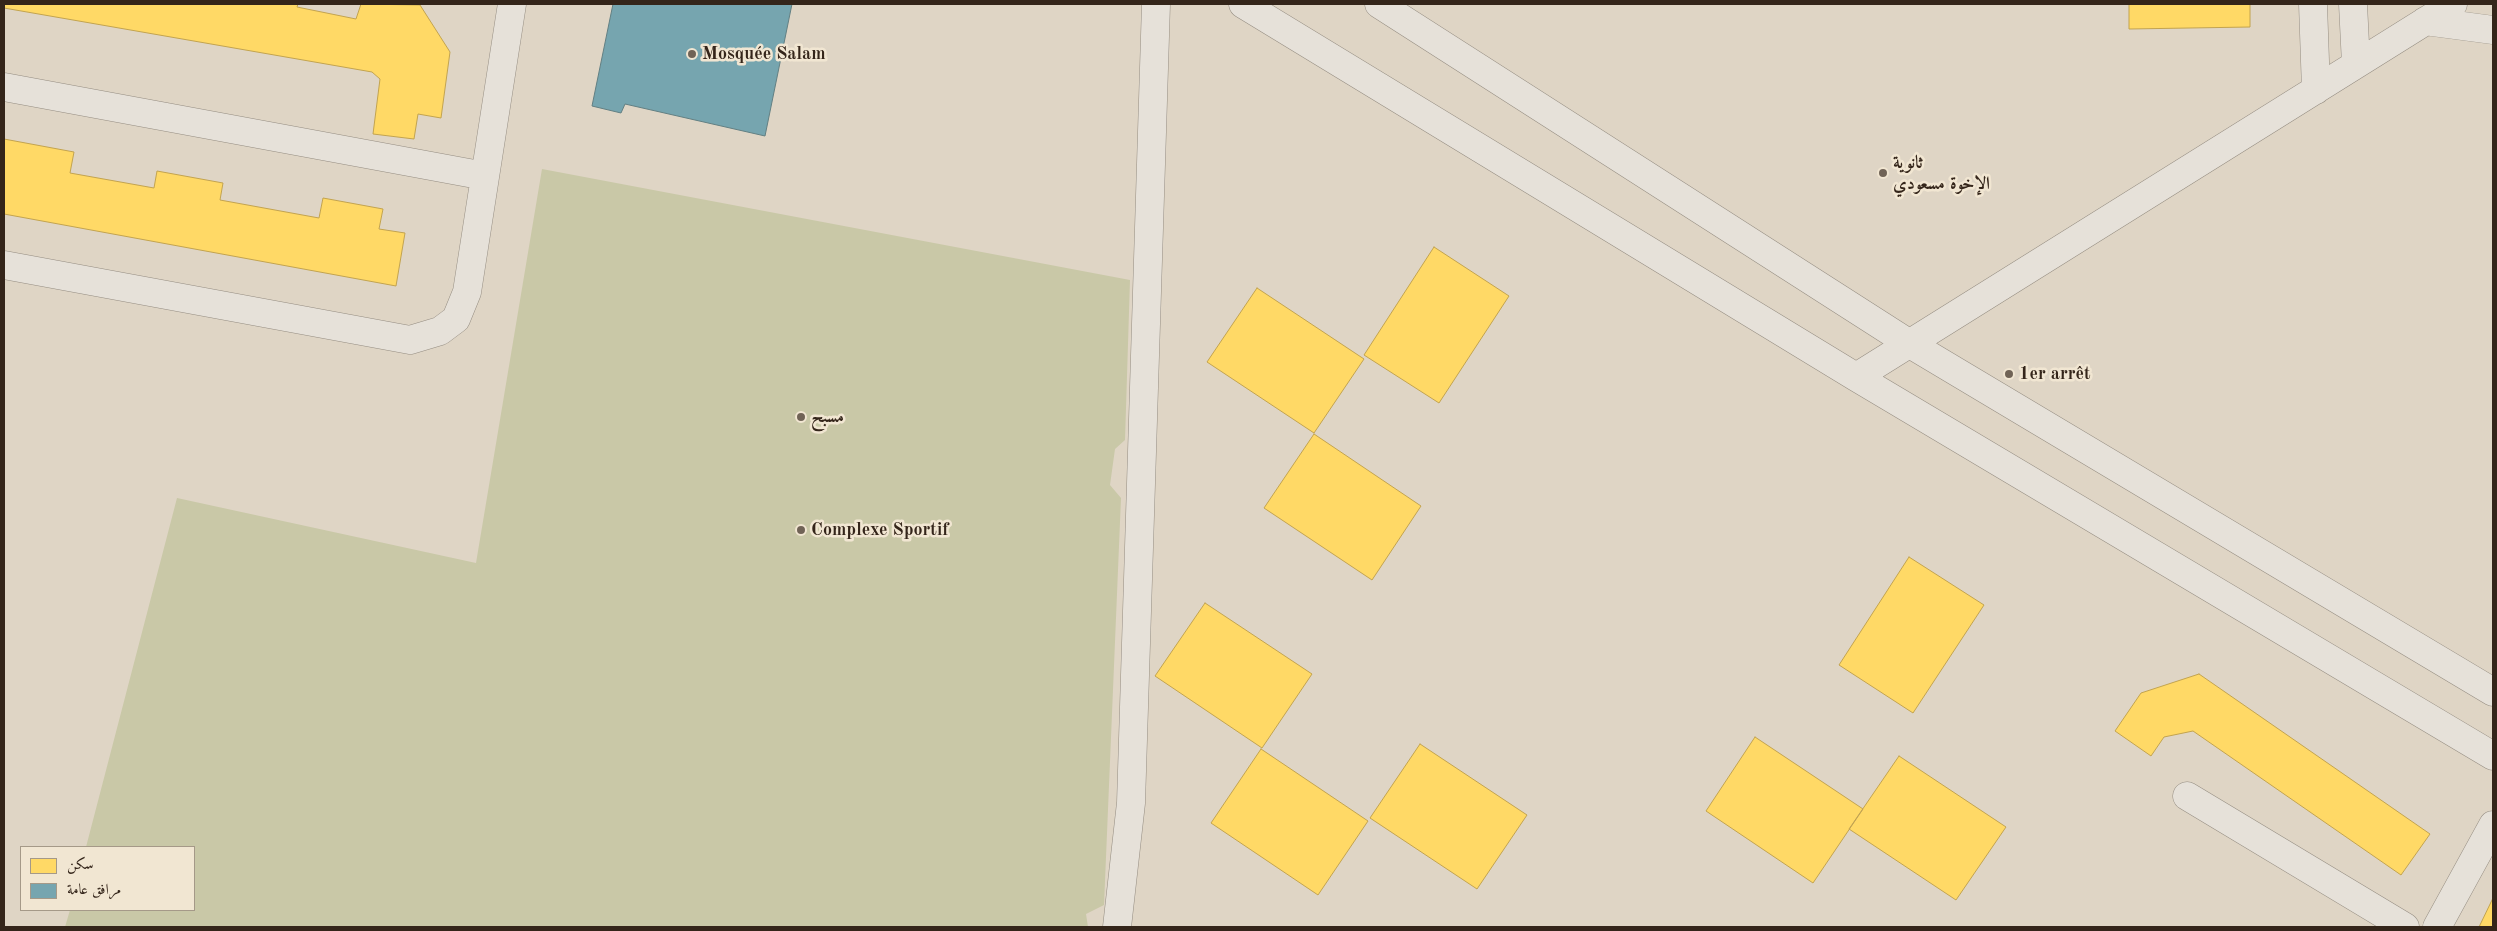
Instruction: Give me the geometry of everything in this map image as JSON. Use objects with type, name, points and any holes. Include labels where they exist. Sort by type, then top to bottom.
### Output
[{"type":"street","points":[[4,265],[410,340],[440,331],[456,319],[467,292],[512,4]]},
{"type":"street","points":[[1117,927],[1131,803],[1156,4]]},
{"type":"street","points":[[1243,4],[1856,377],[2493,756]]},
{"type":"street","points":[[1379,4],[1910,344],[2493,692]]},
{"type":"street","points":[[2313,4],[2316,90]]},
{"type":"street","points":[[2353,4],[2356,64]]},
{"type":"street","points":[[1856,377],[2453,4]]},
{"type":"street","points":[[2426,21],[2493,30]]},
{"type":"street","points":[[4,87],[485,176]]},
{"type":"street","points":[[2187,796],[2405,927]]},
{"type":"street","points":[[2438,927],[2493,825]]},
{"type":"green space","name":"Complexe Sportif","points":[[542,169],[1130,280],[1125,440],[1115,449],[1110,485],[1121,498],[1104,905],[1086,914],[1088,927],[65,927],[70,911],[195,911],[195,846],[86,846],[177,498],[476,563]]},
{"type":"building: سكن","points":[[4,4],[298,4],[297,7],[356,19],[361,4],[420,5],[450,52],[441,118],[418,114],[414,139],[373,134],[380,79],[372,72],[4,8]]},
{"type":"building: سكن","points":[[2129,4],[2250,4],[2250,27],[2129,29]]},
{"type":"building: سكن","points":[[4,139],[74,152],[70,173],[154,188],[157,171],[223,183],[220,200],[319,218],[323,198],[383,209],[379,229],[405,233],[396,286],[4,214]]},
{"type":"building: سكن","points":[[1434,247],[1509,296],[1439,403],[1364,355]]},
{"type":"building: سكن","points":[[1257,288],[1364,359],[1314,433],[1207,362]]},
{"type":"building: سكن","points":[[1314,434],[1421,506],[1372,580],[1264,508]]},
{"type":"building: سكن","points":[[1909,557],[1984,605],[1913,713],[1839,665]]},
{"type":"building: سكن","points":[[1205,603],[1312,674],[1262,748],[1155,676]]},
{"type":"building: سكن","points":[[2199,674],[2430,834],[2401,875],[2193,731],[2164,737],[2151,756],[2115,731],[2141,693]]},
{"type":"building: سكن","points":[[1755,737],[1863,809],[1813,883],[1706,811]]},
{"type":"building: سكن","points":[[1420,744],[1527,815],[1477,889],[1370,818]]},
{"type":"building: سكن","points":[[1261,749],[1368,821],[1318,895],[1211,823]]},
{"type":"building: سكن","points":[[1899,756],[2006,827],[1956,900],[1849,829]]},
{"type":"building: سكن","points":[[2493,898],[2493,927],[2479,927]]},
{"type":"building: مرافق عامة","name":"Mosquée Salam","points":[[613,4],[792,4],[765,136],[625,104],[621,113],[592,106]]},
{"type":"place","name":"Mosquée Salam","points":[[692,54]]},
{"type":"place","name":"ثانوية الإخوة مسعودي","points":[[1883,173]]},
{"type":"place","name":"1er arrêt","points":[[2009,374]]},
{"type":"place","name":"مسبح","points":[[801,417]]},
{"type":"place","name":"Complexe Sportif","points":[[801,530]]}]
